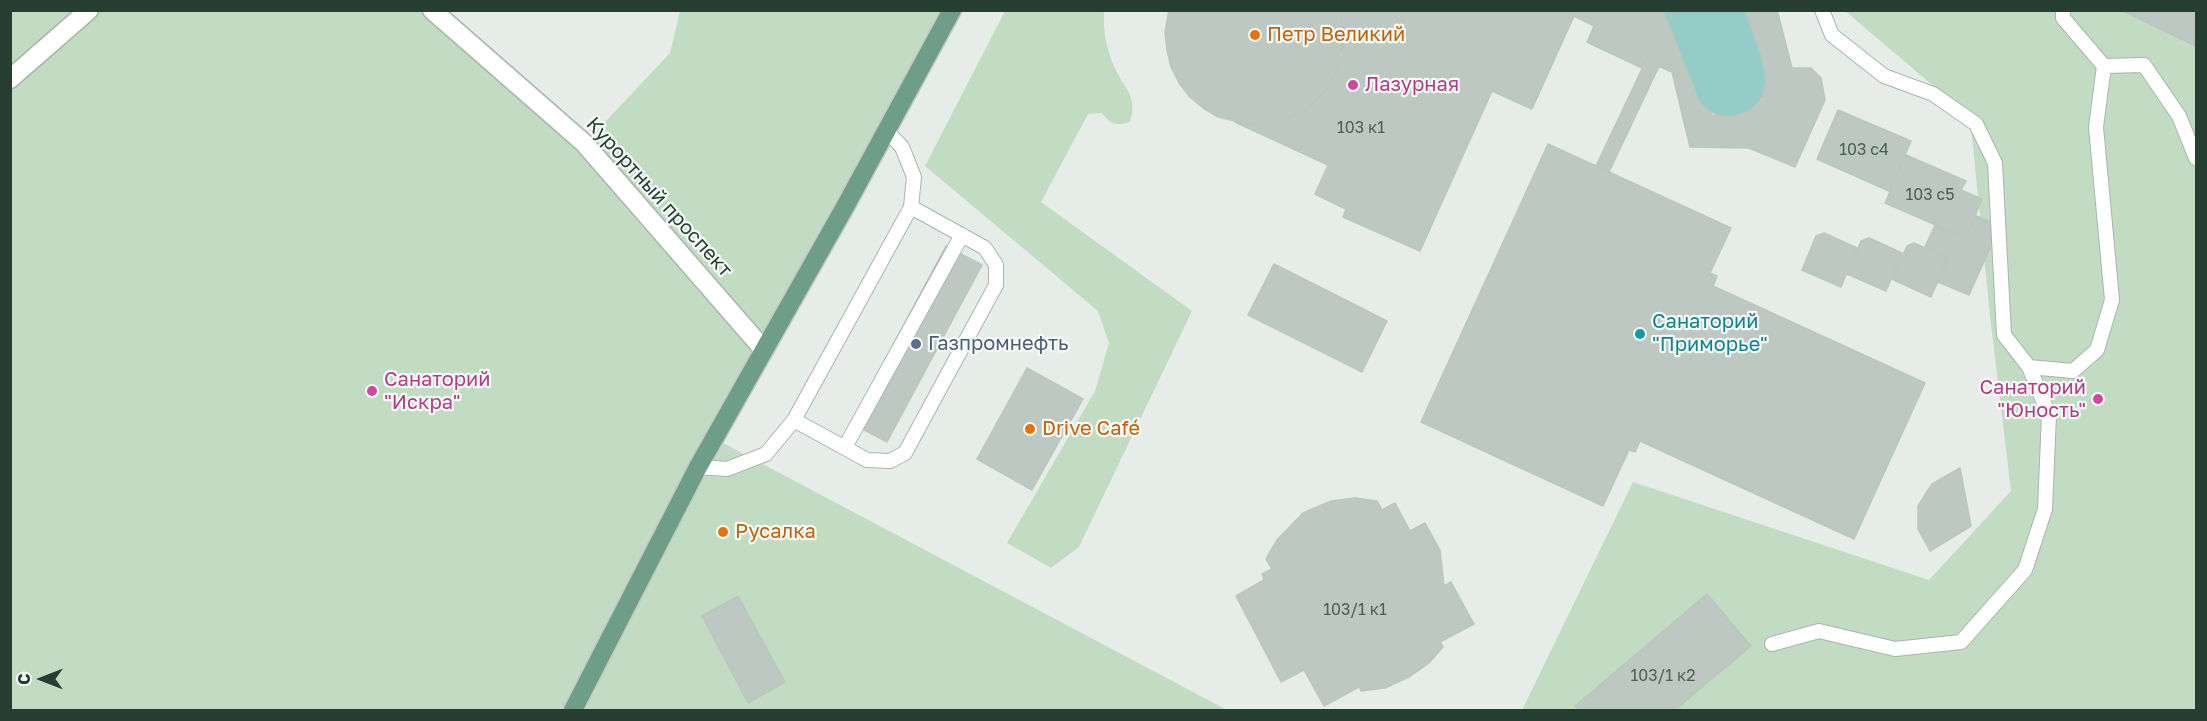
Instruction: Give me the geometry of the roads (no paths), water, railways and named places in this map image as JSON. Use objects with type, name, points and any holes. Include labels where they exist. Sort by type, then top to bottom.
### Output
[{"type":"main road","points":[[573,711],[698,467],[952,10]]},
{"type":"street","points":[[10,79],[89,10]]},
{"type":"street","name":"Курортный проспект","points":[[432,10],[584,143],[764,350]]},
{"type":"lane","points":[[1772,644],[1819,631],[1895,649],[1962,642],[2025,570],[2045,509],[2049,415],[2030,367],[2004,335],[1995,163],[1976,124],[1933,94],[1884,76],[1832,35],[1822,10]]},
{"type":"lane","points":[[2030,367],[2073,371],[2097,350],[2112,300],[2096,127],[2104,66],[2063,18],[2063,10]]},
{"type":"lane","points":[[2104,66],[2144,65],[2179,116],[2196,158]]},
{"type":"lane","points":[[698,467],[727,469],[766,454],[794,420],[911,207],[914,177],[902,147],[886,130]]},
{"type":"lane","points":[[794,420],[867,460],[890,461],[905,453],[996,285],[996,265],[985,248],[911,207]]},
{"type":"lane","points":[[845,447],[962,235]]},
{"type":"water","points":[[1663,11],[1745,11],[1765,71],[1765,86],[1761,99],[1751,109],[1726,117],[1713,113],[1702,105],[1695,93]]},
{"type":"place","name":"Петр Великий","points":[[1255,35]]},
{"type":"place","name":"Лазурная","points":[[1353,85]]},
{"type":"place","name":"Санаторий \"Приморье\"","points":[[1640,334]]},
{"type":"place","name":"Газпромнефть","points":[[916,344]]},
{"type":"place","name":"Санаторий \"Искра\"","points":[[372,391]]},
{"type":"place","name":"Санаторий \"Юность\"","points":[[2098,399]]},
{"type":"place","name":"Drive Café","points":[[1030,429]]},
{"type":"place","name":"Русалка","points":[[723,532]]}]
